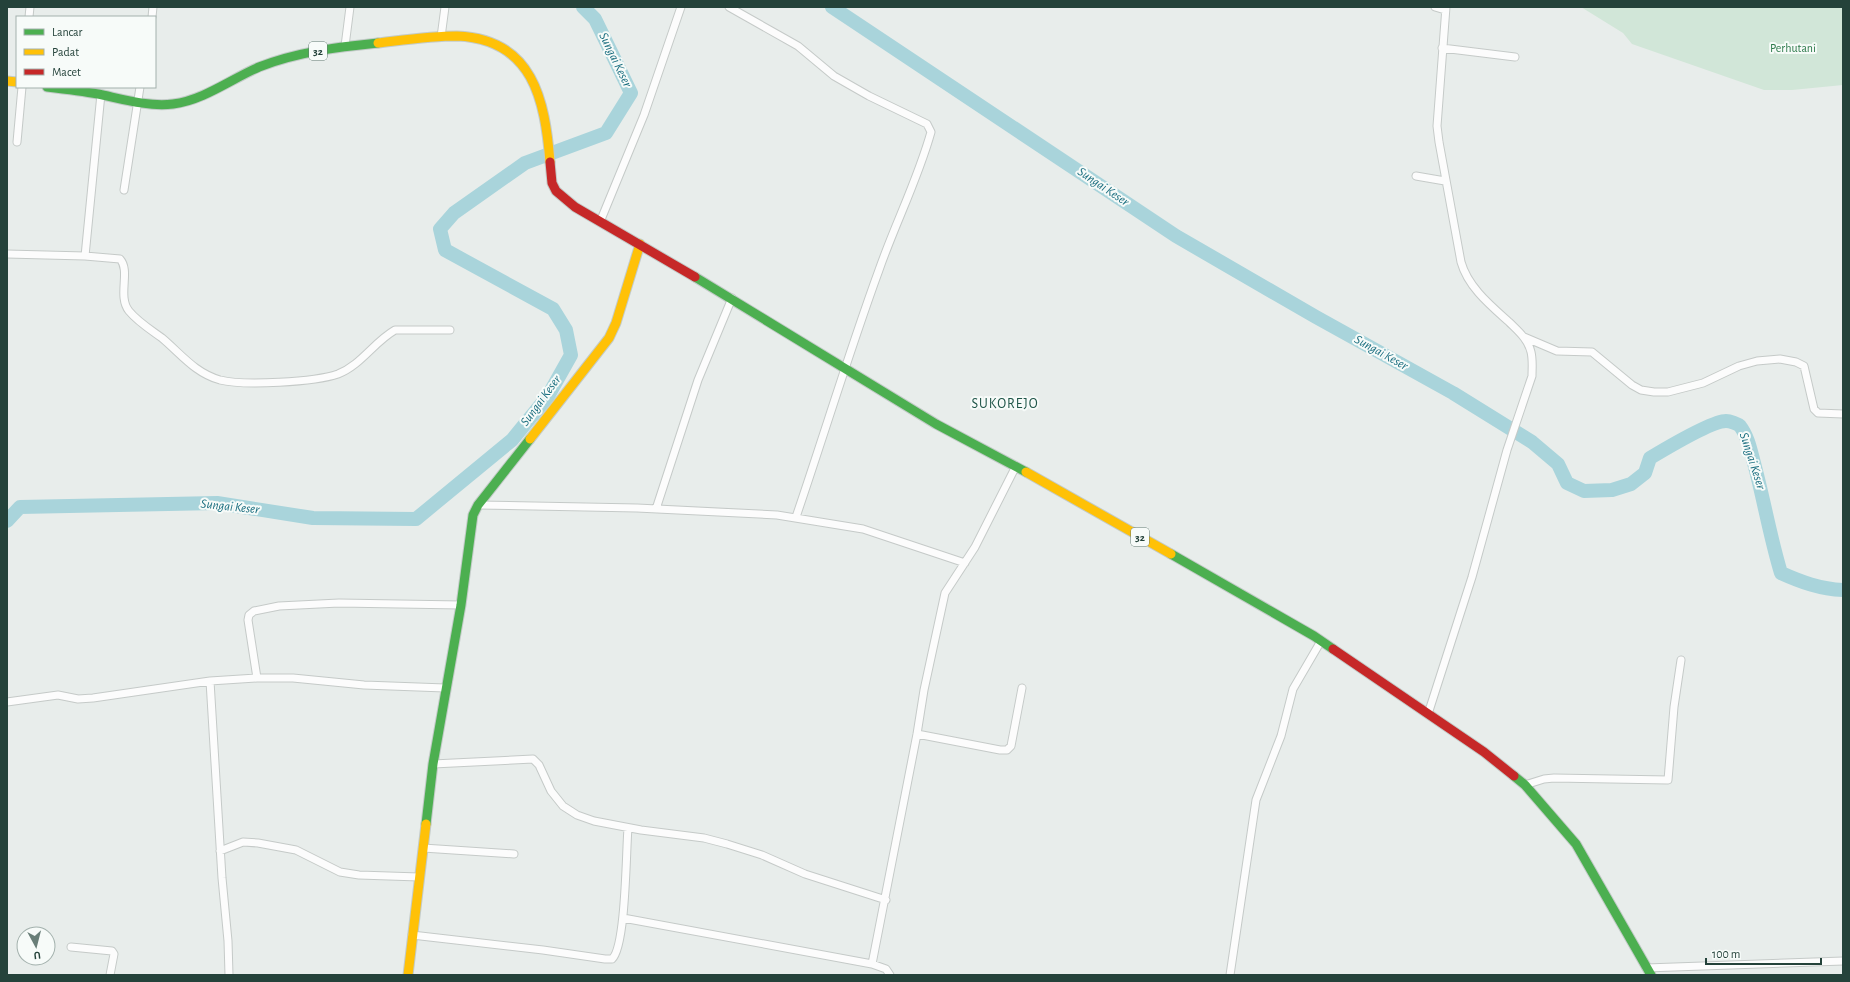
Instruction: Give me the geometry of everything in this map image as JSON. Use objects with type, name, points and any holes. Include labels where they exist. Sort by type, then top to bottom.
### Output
[{"type":"main road","name":"32","points":[[55,88],[101,94],[138,102],[160,104],[184,101],[270,63],[345,46],[441,37],[476,38],[493,44],[519,62],[530,75],[538,89],[546,129],[552,183],[556,191],[575,208],[732,298],[844,369],[936,424],[1016,466],[1321,640],[1484,752],[1525,785],[1576,844],[1648,971]]},
{"type":"main road","points":[[408,975],[433,764],[445,688],[461,605],[473,515],[478,505],[609,338],[616,323],[640,244]]},
{"type":"street","points":[[345,46],[350,7]]},
{"type":"street","points":[[441,37],[445,7]]},
{"type":"street","points":[[600,222],[644,115],[681,7]]},
{"type":"street","points":[[729,7],[798,46],[834,76],[869,96],[927,124],[931,134],[898,224],[879,269],[844,369],[826,430],[796,517]]},
{"type":"street","points":[[1428,714],[1472,577],[1507,450],[1532,376],[1531,351],[1524,337],[1478,292],[1466,275],[1461,262],[1437,126],[1445,9],[1435,7]]},
{"type":"street","points":[[1442,48],[1515,56]]},
{"type":"street","points":[[17,142],[22,88]]},
{"type":"street","points":[[124,190],[140,88]]},
{"type":"street","points":[[85,256],[101,94]]},
{"type":"street","points":[[1416,176],[1446,181]]},
{"type":"street","points":[[7,254],[85,256],[120,259],[123,266],[124,302],[129,310],[190,365],[220,380],[281,382],[337,374],[351,367],[395,330],[450,330]]},
{"type":"street","points":[[656,509],[698,380],[732,298]]},
{"type":"street","points":[[1524,337],[1557,351],[1592,352],[1632,385],[1641,390],[1654,392],[1668,392],[1704,383],[1739,366],[1757,360],[1780,359],[1796,362],[1804,366],[1814,408],[1818,413],[1843,414]]},
{"type":"street","points":[[872,964],[886,900],[924,690],[942,604],[949,585],[975,547],[1016,466]]},
{"type":"street","points":[[478,505],[656,509],[796,517],[863,529],[965,563]]},
{"type":"street","points":[[257,678],[248,620],[249,615],[254,611],[279,606],[339,603],[461,605]]},
{"type":"street","points":[[1230,975],[1256,800],[1281,736],[1292,689],[1321,640]]},
{"type":"street","points":[[1525,785],[1544,779],[1554,778],[1668,780],[1674,707],[1681,660]]},
{"type":"street","points":[[7,702],[58,695],[78,699],[93,698],[210,681],[257,678],[294,678],[364,685],[445,688]]},
{"type":"street","points":[[210,681],[229,975]]},
{"type":"street","points":[[917,734],[1007,750],[1011,746],[1022,688]]},
{"type":"street","points":[[433,764],[533,759],[539,766],[551,791],[563,806],[577,815],[594,822],[704,838],[727,844],[762,855],[805,874],[886,900]]},
{"type":"street","points":[[412,935],[543,950],[608,960],[615,956],[617,952],[623,918],[628,828]]},
{"type":"street","points":[[220,851],[243,842],[258,843],[296,850],[329,868],[349,874],[419,877]]},
{"type":"street","points":[[422,848],[514,854]]},
{"type":"street","points":[[623,918],[872,964],[886,969],[890,975]]},
{"type":"street","points":[[70,947],[112,951],[114,954],[110,975]]},
{"type":"street","points":[[1648,971],[1843,961]]},
{"type":"green space","name":"Perhutani","points":[[1581,7],[1843,7],[1843,85],[1792,90],[1764,90],[1632,44],[1623,33]]},
{"type":"waterway","name":"Sungai Keser","points":[[7,521],[20,507],[217,503],[313,518],[416,519],[512,440],[548,396],[571,355],[566,330],[553,309],[445,250],[440,229],[454,213],[525,163],[606,133],[631,93],[595,19],[583,7]]},
{"type":"waterway","name":"Sungai Keser","points":[[832,7],[1176,236],[1316,317],[1453,393],[1532,442],[1558,464],[1567,483],[1584,491],[1612,490],[1631,484],[1645,473],[1650,458],[1677,442],[1719,422],[1728,421],[1739,425],[1747,439],[1758,477],[1781,573],[1811,584],[1843,590]]},
{"type":"traffic: fast","points":[[54,88],[145,103],[164,105],[173,104],[184,102],[206,94],[259,67],[288,57],[348,46],[378,43]]},
{"type":"traffic: fast","points":[[695,277],[936,424],[1026,472]]},
{"type":"traffic: fast","points":[[426,824],[433,764],[461,605],[473,515],[478,505],[530,439]]},
{"type":"traffic: fast","points":[[1171,554],[1314,636],[1333,649]]},
{"type":"traffic: fast","points":[[1514,776],[1525,785],[1576,844],[1651,975]]},
{"type":"traffic: slow","points":[[378,43],[427,37],[457,36],[483,40],[503,48],[519,61],[530,77],[538,96],[544,117],[550,162]]},
{"type":"traffic: slow","points":[[7,81],[16,82]]},
{"type":"traffic: slow","points":[[530,439],[609,338],[616,323],[640,244]]},
{"type":"traffic: slow","points":[[1026,472],[1171,554]]},
{"type":"traffic: slow","points":[[408,975],[426,824]]},
{"type":"traffic: jam","points":[[550,162],[552,183],[556,191],[575,207],[695,277]]},
{"type":"traffic: jam","points":[[1333,649],[1484,752],[1514,776]]},
{"type":"district","name":"SUKOREJO","points":[[1005,404]]}]
